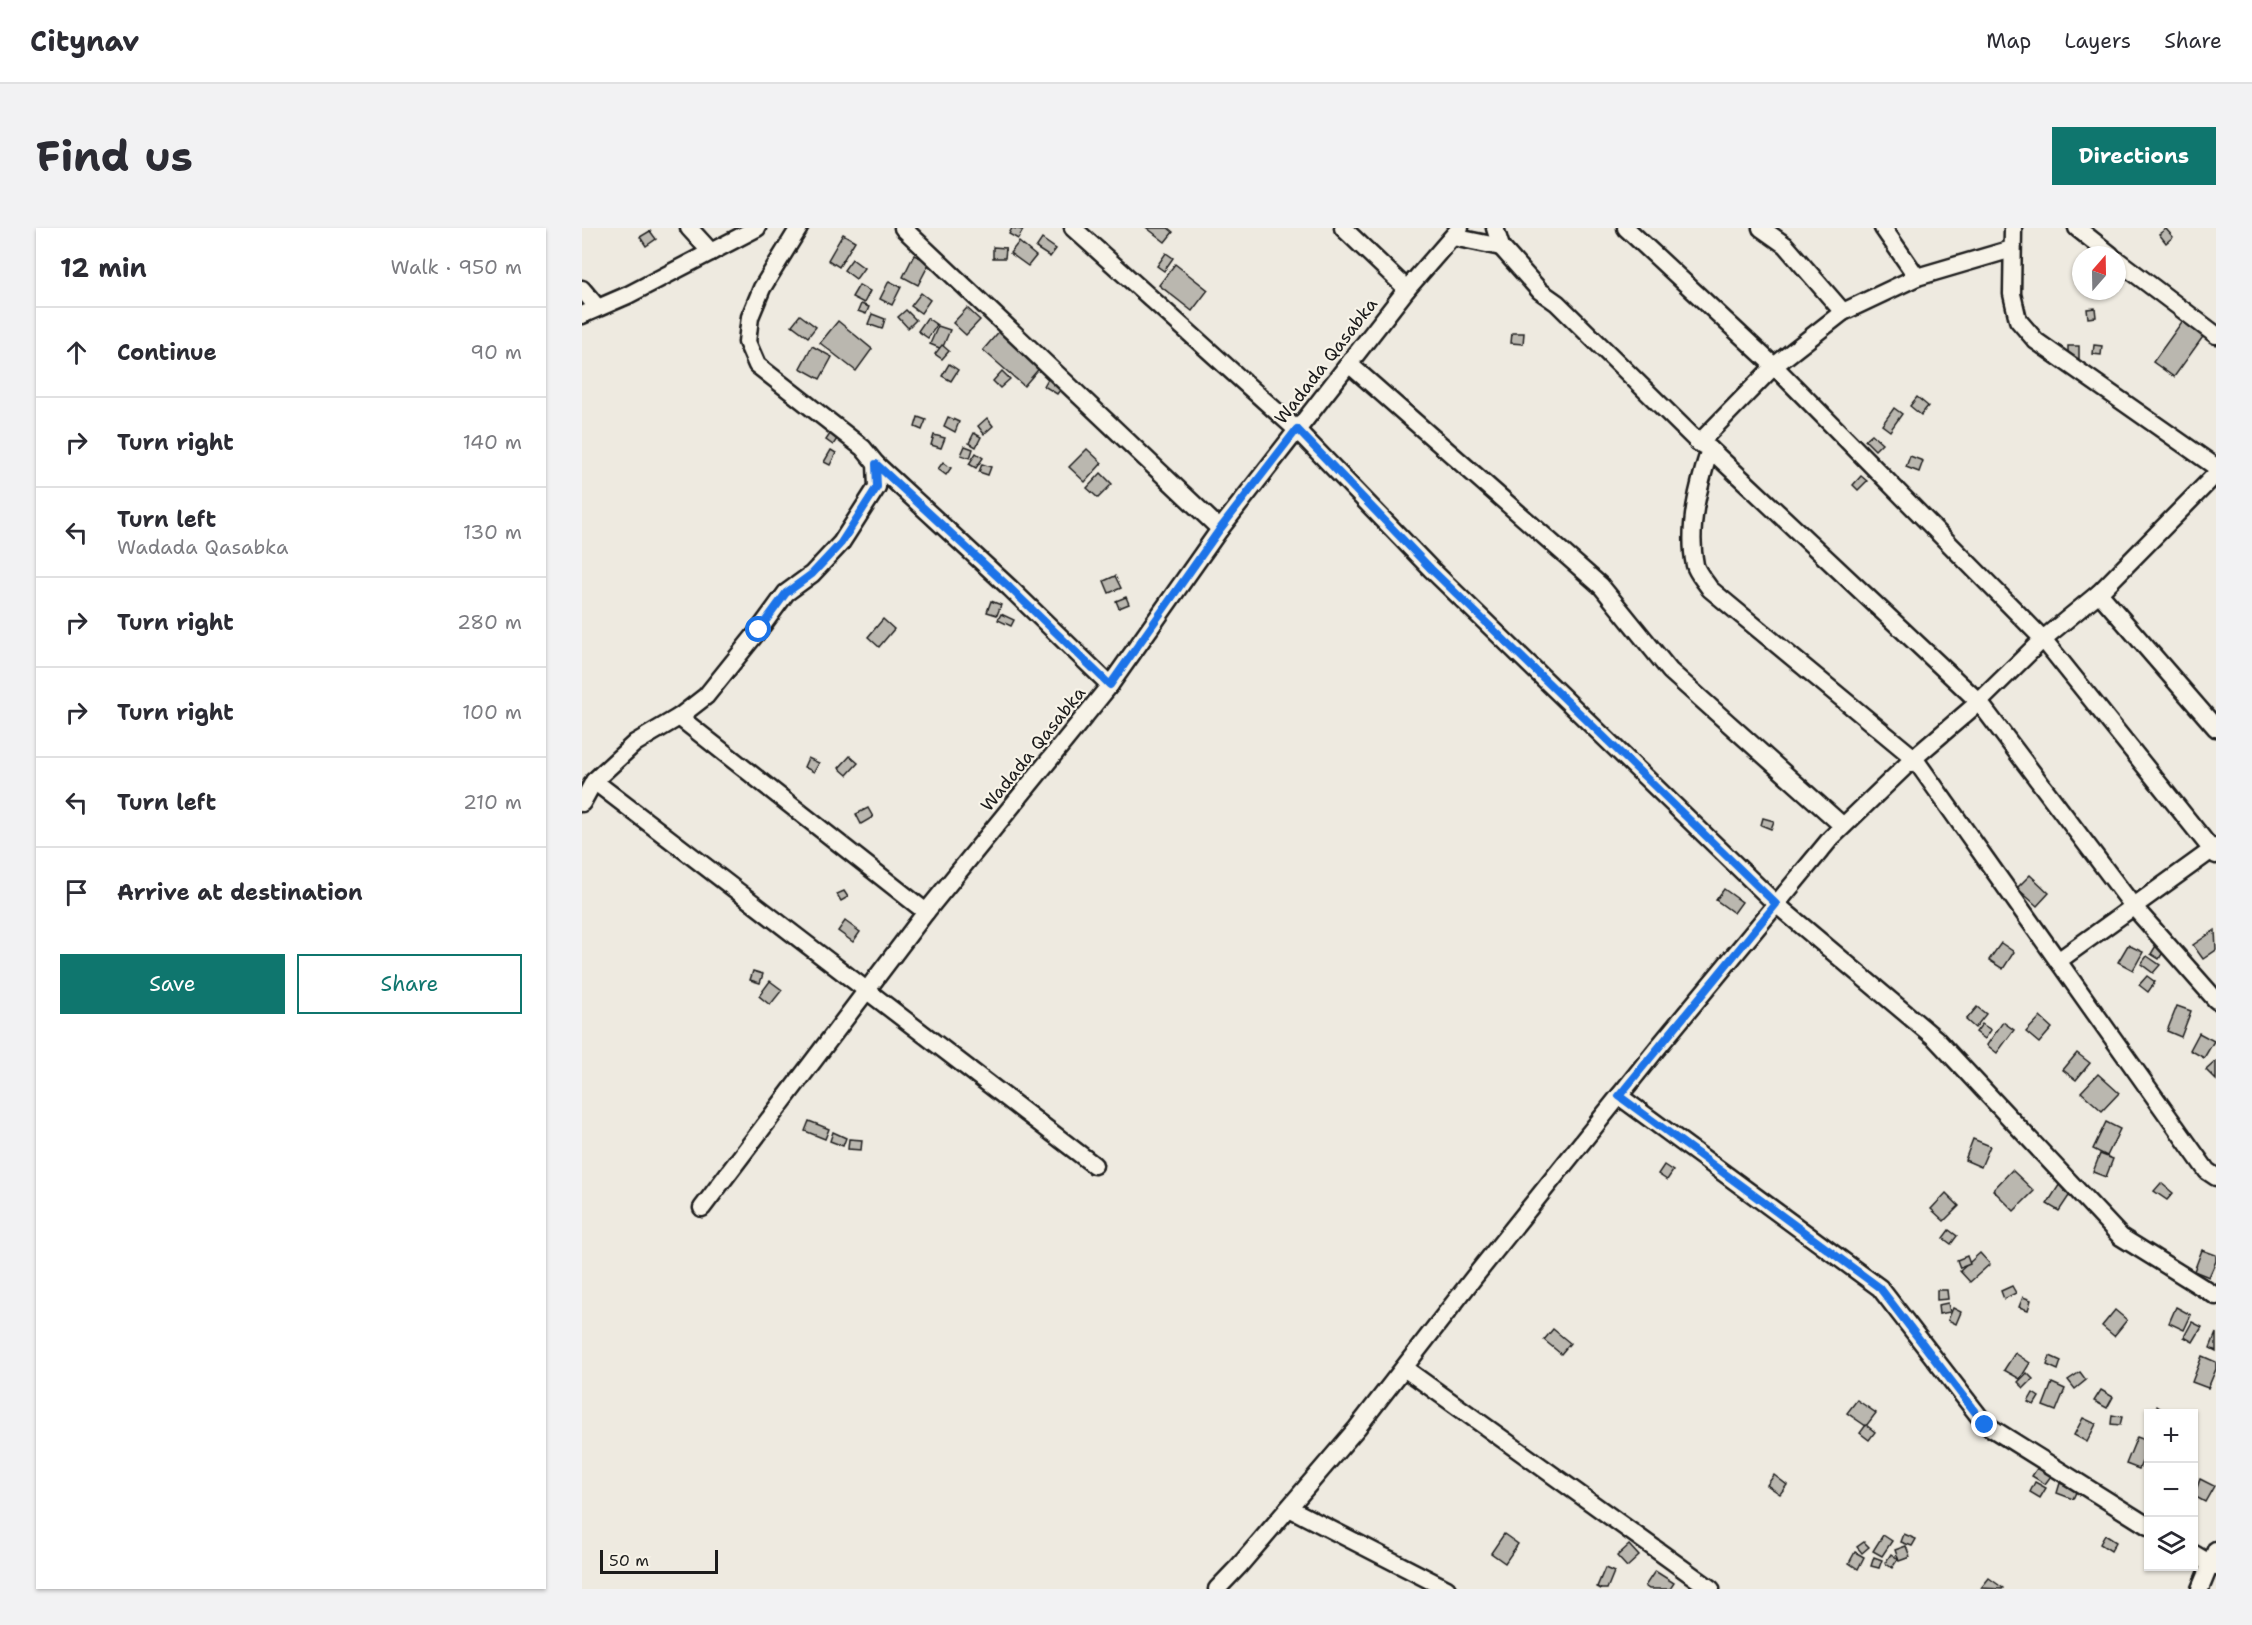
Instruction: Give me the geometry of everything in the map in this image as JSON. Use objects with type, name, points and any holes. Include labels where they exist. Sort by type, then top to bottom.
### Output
[{"type":"street","points":[[689,228],[711,252]]},
{"type":"street","points":[[582,315],[628,295],[757,228]]},
{"type":"street","points":[[800,228],[762,288],[750,317],[747,342],[757,365],[863,448],[876,464],[1010,588],[1110,685]]},
{"type":"street","points":[[903,228],[1220,529]]},
{"type":"street","points":[[1073,228],[1297,429],[1431,569],[1776,904],[1935,1038],[2121,1237],[2216,1296]]},
{"type":"street","points":[[1343,228],[1407,289]]},
{"type":"street","points":[[1495,228],[1501,247],[1540,291],[1557,303],[1704,446],[1979,702],[2133,906],[2216,1000]]},
{"type":"street","points":[[1626,228],[1774,366],[2043,639],[2215,850],[2058,961]]},
{"type":"street","points":[[1761,228],[1785,245],[1843,312]]},
{"type":"street","points":[[1883,228],[1917,277]]},
{"type":"street","points":[[2013,228],[2012,294],[2018,320],[2036,341],[2216,467]]},
{"type":"street","points":[[2077,228],[2100,246]]},
{"type":"street","points":[[1457,232],[1501,247]]},
{"type":"street","name":"Wadada Qasabka","points":[[702,1208],[926,912],[1110,685],[1220,529],[1297,429],[1407,289],[1457,232]]},
{"type":"street","points":[[2012,249],[1917,277],[1843,312],[1774,366],[1704,446],[1703,470],[1695,511],[1696,567],[1710,589],[1914,758],[2207,1171],[2216,1177]]},
{"type":"street","points":[[2126,267],[2216,335]]},
{"type":"street","points":[[582,289],[597,307]]},
{"type":"street","points":[[1349,364],[1601,586],[1670,671],[1843,826]]},
{"type":"street","points":[[582,803],[594,781],[635,743],[679,717],[706,696],[786,593],[812,574],[841,543],[877,487],[876,464]]},
{"type":"street","points":[[1217,1589],[1357,1428],[1619,1096],[1843,826],[1914,758],[1979,702],[2043,639],[2099,592],[2216,474]]},
{"type":"street","points":[[2099,592],[2216,728]]},
{"type":"street","points":[[679,717],[926,912]]},
{"type":"street","points":[[594,781],[1094,1166]]},
{"type":"street","points":[[1619,1096],[1880,1288],[1985,1425],[2144,1524]]},
{"type":"street","points":[[1404,1368],[1711,1589]]},
{"type":"street","points":[[1289,1508],[1448,1589]]},
{"type":"street","points":[[2198,1555],[2214,1560],[2200,1589]]},
{"type":"building","points":[[1012,228],[1023,230],[1018,239],[1009,234]]},
{"type":"building","points":[[1147,228],[1168,228],[1173,232],[1165,242]]},
{"type":"building","points":[[2166,229],[2173,237],[2166,243],[2159,234]]},
{"type":"building","points":[[650,231],[656,239],[646,246],[640,237]]},
{"type":"building","points":[[843,234],[855,241],[839,267],[828,260]]},
{"type":"building","points":[[1042,239],[1056,249],[1050,257],[1036,248]]},
{"type":"building","points":[[1019,242],[1036,256],[1028,266],[1010,253]]},
{"type":"building","points":[[993,247],[1006,248],[1005,258],[993,258]]},
{"type":"building","points":[[1166,253],[1173,258],[1164,271],[1157,266]]},
{"type":"building","points":[[914,255],[930,262],[918,285],[903,277]]},
{"type":"building","points":[[852,259],[864,268],[856,279],[844,270]]},
{"type":"building","points":[[1175,264],[1208,290],[1192,311],[1159,285]]},
{"type":"building","points":[[889,281],[901,287],[892,305],[880,299]]},
{"type":"building","points":[[859,285],[870,291],[864,303],[852,297]]},
{"type":"building","points":[[921,293],[930,300],[921,313],[911,306]]},
{"type":"building","points":[[861,304],[869,307],[866,314],[858,311]]},
{"type":"building","points":[[967,308],[980,320],[966,335],[953,323]]},
{"type":"building","points":[[2095,308],[2096,317],[2088,318],[2087,309]]},
{"type":"building","points":[[906,310],[916,320],[908,328],[898,317]]},
{"type":"building","points":[[872,314],[885,319],[882,329],[868,324]]},
{"type":"building","points":[[800,315],[816,327],[808,337],[792,325]]},
{"type":"building","points":[[927,318],[937,325],[928,338],[918,331]]},
{"type":"building","points":[[2184,319],[2205,334],[2174,377],[2153,362]]},
{"type":"building","points":[[838,321],[872,349],[856,371],[820,343]]},
{"type":"building","points":[[938,326],[950,330],[942,349],[930,344]]},
{"type":"building","points":[[1002,328],[1043,364],[1024,386],[983,350]]},
{"type":"building","points":[[1512,333],[1524,333],[1523,344],[1511,343]]},
{"type":"building","points":[[942,345],[949,351],[942,359],[935,354]]},
{"type":"building","points":[[2094,345],[2102,346],[2101,355],[2093,354]]},
{"type":"building","points":[[812,346],[832,357],[820,379],[800,368]]},
{"type":"building","points":[[2068,346],[2079,346],[2079,360],[2068,359]]},
{"type":"building","points":[[949,364],[958,370],[951,381],[942,376]]},
{"type":"building","points":[[1002,371],[1010,379],[1000,388],[993,381]]},
{"type":"building","points":[[1049,377],[1063,386],[1057,394],[1044,386]]},
{"type":"building","points":[[1917,397],[1928,406],[1921,415],[1910,406]]},
{"type":"building","points":[[1894,408],[1902,414],[1890,431],[1882,425]]},
{"type":"building","points":[[918,417],[926,420],[922,430],[915,427]]},
{"type":"building","points":[[948,417],[959,422],[955,432],[944,426]]},
{"type":"building","points":[[987,418],[993,426],[984,434],[978,426]]},
{"type":"building","points":[[832,431],[839,436],[833,445],[826,440]]},
{"type":"building","points":[[974,433],[981,437],[976,447],[969,443]]},
{"type":"building","points":[[1872,434],[1882,443],[1875,450],[1865,440]]},
{"type":"building","points":[[934,435],[945,438],[941,448],[931,445]]},
{"type":"building","points":[[965,446],[973,449],[970,458],[961,455]]},
{"type":"building","points":[[1087,449],[1102,463],[1085,482],[1069,467]]},
{"type":"building","points":[[831,450],[836,453],[830,465],[824,462]]},
{"type":"building","points":[[976,453],[983,458],[976,468],[969,464]]},
{"type":"building","points":[[1910,456],[1923,461],[1919,472],[1906,467]]},
{"type":"building","points":[[943,462],[951,468],[946,475],[938,469]]},
{"type":"building","points":[[982,464],[991,467],[988,475],[979,472]]},
{"type":"building","points":[[1101,473],[1112,484],[1098,498],[1087,488]]},
{"type":"building","points":[[1861,476],[1867,481],[1858,490],[1853,485]]},
{"type":"building","points":[[1115,576],[1121,588],[1109,593],[1104,581]]},
{"type":"building","points":[[1126,597],[1129,604],[1119,608],[1116,601]]},
{"type":"building","points":[[991,601],[1001,605],[997,615],[987,612]]},
{"type":"building","points":[[1001,614],[1014,620],[1011,626],[998,620]]},
{"type":"building","points":[[883,619],[894,629],[879,647],[868,637]]},
{"type":"building","points":[[850,756],[858,763],[847,775],[839,768]]},
{"type":"building","points":[[808,758],[819,763],[814,772],[804,767]]},
{"type":"building","points":[[868,808],[873,817],[861,824],[856,814]]},
{"type":"building","points":[[1763,818],[1774,821],[1771,829],[1761,825]]},
{"type":"building","points":[[2030,875],[2049,893],[2037,906],[2017,888]]},
{"type":"building","points":[[1724,889],[1742,902],[1734,913],[1716,900]]},
{"type":"building","points":[[844,891],[848,897],[841,901],[837,894]]},
{"type":"building","points":[[845,921],[860,932],[853,942],[838,931]]},
{"type":"building","points":[[2215,930],[2216,950],[2203,959],[2193,945]]},
{"type":"building","points":[[2001,943],[2014,952],[2003,969],[1989,960]]},
{"type":"building","points":[[2157,944],[2165,949],[2159,959],[2151,954]]},
{"type":"building","points":[[2128,945],[2143,952],[2133,970],[2118,962]]},
{"type":"building","points":[[2147,956],[2160,965],[2153,973],[2141,964]]},
{"type":"building","points":[[753,971],[763,974],[760,983],[750,980]]},
{"type":"building","points":[[2147,976],[2155,982],[2148,992],[2139,985]]},
{"type":"building","points":[[770,981],[782,990],[770,1005],[759,996]]},
{"type":"building","points":[[2177,1006],[2191,1011],[2181,1037],[2167,1031]]},
{"type":"building","points":[[1977,1007],[1986,1014],[1975,1028],[1966,1020]]},
{"type":"building","points":[[2040,1017],[2052,1028],[2039,1043],[2026,1032]]},
{"type":"building","points":[[2003,1022],[2014,1030],[1997,1053],[1987,1045]]},
{"type":"building","points":[[1982,1024],[1991,1030],[1985,1039],[1976,1032]]},
{"type":"building","points":[[2199,1033],[2214,1041],[2204,1058],[2190,1050]]},
{"type":"building","points":[[2077,1053],[2090,1063],[2076,1080],[2063,1070]]},
{"type":"building","points":[[2216,1061],[2216,1080],[2206,1070]]},
{"type":"building","points":[[2098,1074],[2119,1093],[2102,1111],[2081,1092]]},
{"type":"building","points":[[809,1121],[829,1129],[825,1139],[805,1131]]},
{"type":"building","points":[[2106,1122],[2120,1129],[2107,1156],[2093,1149]]},
{"type":"building","points":[[833,1132],[846,1138],[843,1146],[830,1141]]},
{"type":"building","points":[[849,1139],[862,1140],[861,1150],[848,1149]]},
{"type":"building","points":[[1973,1139],[1990,1146],[1981,1167],[1965,1160]]},
{"type":"building","points":[[2100,1154],[2113,1159],[2106,1177],[2093,1172]]},
{"type":"building","points":[[1664,1165],[1673,1171],[1667,1180],[1658,1174]]},
{"type":"building","points":[[2012,1170],[2034,1191],[2014,1211],[1993,1190]]},
{"type":"building","points":[[2063,1179],[2075,1187],[2059,1211],[2047,1204]]},
{"type":"building","points":[[2161,1183],[2173,1193],[2167,1200],[2154,1191]]},
{"type":"building","points":[[1946,1193],[1959,1206],[1944,1221],[1931,1209]]},
{"type":"building","points":[[1949,1230],[1957,1236],[1951,1244],[1943,1238]]},
{"type":"building","points":[[2202,1250],[2216,1255],[2216,1261],[2209,1277],[2194,1271]]},
{"type":"building","points":[[1980,1253],[1990,1264],[1970,1282],[1960,1271]]},
{"type":"building","points":[[1967,1256],[1970,1264],[1960,1268],[1957,1260]]},
{"type":"building","points":[[2012,1286],[2016,1293],[2004,1299],[2001,1291]]},
{"type":"building","points":[[1937,1290],[1947,1290],[1948,1299],[1937,1300]]},
{"type":"building","points":[[2023,1297],[2031,1300],[2028,1310],[2019,1307]]},
{"type":"building","points":[[1948,1303],[1950,1312],[1939,1314],[1938,1305]]},
{"type":"building","points":[[2176,1307],[2191,1315],[2184,1330],[2169,1323]]},
{"type":"building","points":[[1953,1308],[1961,1312],[1956,1324],[1948,1320]]},
{"type":"building","points":[[2115,1310],[2127,1320],[2114,1336],[2102,1326]]},
{"type":"building","points":[[2192,1322],[2202,1327],[2193,1342],[2184,1337]]},
{"type":"building","points":[[1553,1329],[1570,1343],[1561,1354],[1544,1340]]},
{"type":"building","points":[[2216,1333],[2216,1351],[2210,1348]]},
{"type":"building","points":[[2015,1353],[2030,1363],[2020,1379],[2004,1370]]},
{"type":"building","points":[[2050,1356],[2061,1361],[2058,1370],[2047,1365]]},
{"type":"building","points":[[2202,1356],[2216,1362],[2216,1369],[2208,1388],[2192,1382]]},
{"type":"building","points":[[2080,1372],[2086,1380],[2075,1389],[2068,1380]]},
{"type":"building","points":[[2027,1373],[2033,1379],[2024,1388],[2018,1382]]},
{"type":"building","points":[[2052,1383],[2065,1389],[2056,1411],[2043,1406]]},
{"type":"building","points":[[2101,1390],[2113,1397],[2107,1408],[2094,1401]]},
{"type":"building","points":[[2033,1393],[2039,1397],[2034,1405],[2028,1402]]},
{"type":"building","points":[[1857,1400],[1876,1413],[1866,1426],[1847,1413]]},
{"type":"building","points":[[2112,1415],[2122,1417],[2120,1425],[2111,1424]]},
{"type":"building","points":[[2083,1418],[2096,1424],[2087,1442],[2074,1435]]},
{"type":"building","points":[[1866,1425],[1875,1432],[1869,1440],[1860,1433]]},
{"type":"building","points":[[2137,1437],[2144,1440],[2144,1457],[2139,1469],[2126,1464]]},
{"type":"building","points":[[2038,1467],[2051,1476],[2045,1484],[2032,1476]]},
{"type":"building","points":[[1774,1475],[1787,1485],[1780,1494],[1767,1485]]},
{"type":"building","points":[[2200,1479],[2214,1486],[2205,1502],[2198,1498]]},
{"type":"building","points":[[2035,1482],[2046,1488],[2040,1498],[2030,1492]]},
{"type":"building","points":[[2060,1483],[2077,1490],[2073,1499],[2057,1493]]},
{"type":"building","points":[[1504,1534],[1518,1544],[1505,1563],[1491,1553]]},
{"type":"building","points":[[1904,1534],[1916,1539],[1912,1546],[1901,1542]]},
{"type":"building","points":[[1883,1535],[1892,1541],[1882,1556],[1873,1551]]},
{"type":"building","points":[[2105,1535],[2116,1542],[2111,1551],[2100,1544]]},
{"type":"building","points":[[1864,1542],[1869,1547],[1862,1553],[1857,1547]]},
{"type":"building","points":[[1629,1545],[1639,1556],[1627,1567],[1617,1556]]},
{"type":"building","points":[[1906,1546],[1910,1557],[1899,1561],[1895,1550]]},
{"type":"building","points":[[1855,1552],[1864,1557],[1858,1569],[1849,1563]]},
{"type":"building","points":[[1891,1554],[1898,1559],[1892,1568],[1885,1563]]},
{"type":"building","points":[[1874,1557],[1882,1560],[1879,1568],[1871,1566]]},
{"type":"building","points":[[1605,1568],[1614,1572],[1607,1589],[1601,1589],[1597,1587]]},
{"type":"building","points":[[1655,1571],[1674,1583],[1670,1589],[1649,1589],[1645,1586]]},
{"type":"building","points":[[1989,1578],[2003,1588],[1981,1588]]},
{"type":"route","points":[[759,630],[786,593],[812,574],[841,543],[877,487],[876,464],[1010,588],[1110,685],[1220,529],[1297,429],[1431,569],[1776,904],[1619,1096],[1880,1288],[1985,1425]]}]
